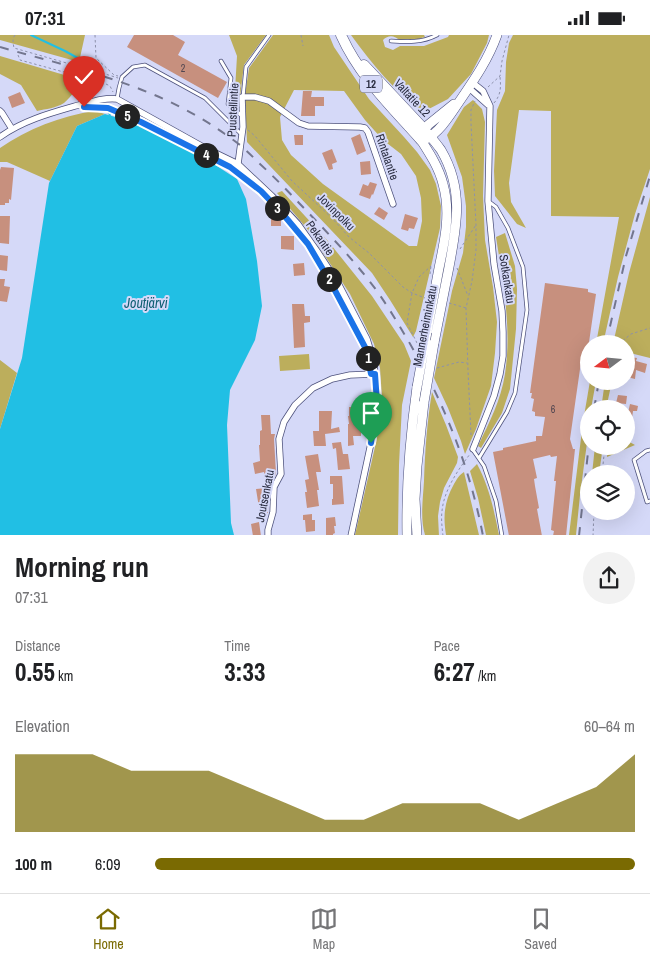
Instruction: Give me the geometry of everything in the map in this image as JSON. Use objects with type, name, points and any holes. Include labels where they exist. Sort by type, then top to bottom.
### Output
[{"type":"highway","name":"Valtatie 12","points":[[342,37],[358,67],[373,87],[406,123],[425,135]]},
{"type":"highway","name":"Valtatie 12","points":[[342,37],[425,135]]},
{"type":"main road","points":[[425,135],[434,119],[460,99],[471,85],[492,50],[497,35]]},
{"type":"main road","name":"Mannerheiminkatu","points":[[407,535],[406,499],[412,424],[447,219],[443,183],[425,135]]},
{"type":"main road","name":"Mannerheiminkatu","points":[[417,535],[416,466],[424,402],[453,244],[457,212],[450,170],[441,150],[425,135]]},
{"type":"street","points":[[471,85],[490,106]]},
{"type":"street","name":"Puustellintie","points":[[238,164],[243,127],[242,97]]},
{"type":"street","name":"Rintalantie","points":[[242,97],[255,97],[269,101],[299,123],[308,126],[364,128],[368,132],[393,204]]},
{"type":"street","points":[[0,137],[12,129],[47,114],[90,102],[111,98],[117,99]]},
{"type":"street","name":"Pekantie","points":[[117,99],[205,148],[238,164],[298,224],[338,283],[367,339],[373,359],[377,403],[371,443],[351,535]]},
{"type":"street","name":"Sotkankatu","points":[[473,449],[494,397],[500,375],[502,356],[502,311],[494,264],[488,201],[490,106]]},
{"type":"street","points":[[0,111],[12,129]]},
{"type":"street","name":"Joutsenkatu","points":[[268,535],[273,512],[274,487],[281,474],[278,439],[284,421],[295,405],[313,388],[332,379],[350,375],[375,374]]},
{"type":"lane","name":"Puustellintie","points":[[242,97],[246,67],[269,35]]},
{"type":"lane","points":[[391,41],[421,41],[437,35]]},
{"type":"lane","points":[[221,61],[231,78],[228,104],[243,116]]},
{"type":"lane","points":[[117,99],[122,78],[133,67],[145,65],[205,98],[242,135]]},
{"type":"lane","points":[[479,458],[507,412],[515,393],[527,311],[523,267],[508,228],[496,207],[488,201]]},
{"type":"lane","points":[[473,449],[484,466],[496,501],[502,535]]},
{"type":"lane","points":[[650,450],[634,460],[647,502],[650,501]]},
{"type":"path","points":[[15,35],[12,41],[14,48],[122,78]]},
{"type":"path","points":[[95,35],[96,58],[114,75],[122,78]]},
{"type":"path","points":[[301,35],[303,46]]},
{"type":"path","points":[[490,106],[500,95],[502,61],[509,35]]},
{"type":"path","points":[[18,55],[20,60],[106,83],[110,86],[117,99]]},
{"type":"path","points":[[443,535],[441,521],[448,488],[473,449],[470,425],[466,308],[476,250],[472,110],[475,101],[500,76]]},
{"type":"path","points":[[92,108],[108,108],[186,144]]},
{"type":"path","name":"Jovinpolku","points":[[243,127],[255,136],[292,181],[332,218],[349,237],[369,253],[403,287],[412,293],[426,298]]},
{"type":"path","points":[[230,167],[245,179]]},
{"type":"path","points":[[460,249],[476,225]]},
{"type":"path","points":[[418,345],[407,323],[412,293],[420,277],[432,265]]},
{"type":"path","points":[[456,269],[469,297]]},
{"type":"path","points":[[448,303],[466,308]]},
{"type":"path","points":[[630,335],[650,329]]},
{"type":"path","points":[[436,368],[459,362],[467,363]]},
{"type":"path","points":[[592,535],[593,520]]},
{"type":"shaded area","points":[[0,35],[85,35],[79,62],[0,40]]},
{"type":"shaded area","points":[[229,35],[266,35],[244,65],[240,97],[235,90],[237,56]]},
{"type":"shaded area","points":[[273,35],[329,35],[334,47],[369,99],[417,152],[430,170],[436,184],[441,206],[440,228],[413,337],[372,273],[247,142],[245,95],[249,68]],"holes":[[[294,90],[344,91],[365,120],[383,140],[401,154],[416,176],[421,198],[422,221],[417,246],[409,246],[323,184],[291,155],[282,140],[280,117]]]},
{"type":"shaded area","points":[[351,35],[424,35],[425,37],[399,40],[389,36],[383,40],[385,47],[393,50],[400,46],[424,46],[449,35],[489,35],[487,43],[471,74],[448,99],[423,112],[402,95],[384,76]]},
{"type":"shaded area","points":[[513,35],[650,35],[650,169],[635,214],[605,335],[598,335],[619,217],[551,216],[551,111],[519,110],[509,183],[511,202],[526,228],[517,224],[495,196],[494,171],[497,110],[505,91],[509,43]]},
{"type":"shaded area","points":[[0,56],[83,82],[92,80],[96,82],[92,86],[79,87],[61,105],[37,111],[21,85],[0,74]]},
{"type":"shaded area","points":[[473,100],[482,109],[485,122],[483,196],[485,240],[497,322],[491,386],[465,454],[448,408],[434,378],[452,291],[463,253],[466,227],[466,206],[462,177],[447,135],[464,107]]},
{"type":"shaded area","points":[[94,111],[105,114],[77,126],[50,181],[7,162],[0,162],[0,148],[21,135],[57,120]]},
{"type":"shaded area","points":[[282,191],[328,241],[372,296],[404,344],[411,361],[402,405],[398,535],[355,535],[377,438],[382,398],[380,368],[374,344],[350,294],[308,230],[277,193]]},
{"type":"shaded area","points":[[650,197],[650,358],[635,354],[635,335],[615,335],[629,273]]},
{"type":"shaded area","points":[[505,233],[515,266],[517,289],[516,329],[510,389],[502,413],[481,448],[478,446],[498,402],[507,357],[508,340],[504,288],[496,237]]},
{"type":"shaded area","points":[[309,354],[310,369],[280,371],[279,356]]},
{"type":"shaded area","points":[[0,360],[17,373],[0,429]]},
{"type":"shaded area","points":[[588,390],[594,390],[593,400],[587,400]]},
{"type":"shaded area","points":[[604,390],[610,390],[608,400],[602,400]]},
{"type":"shaded area","points":[[432,392],[458,457],[440,502],[438,516],[439,535],[425,535],[423,529],[426,437]]},
{"type":"shaded area","points":[[580,446],[580,455],[585,455],[584,465],[580,465],[580,495],[576,535],[569,535]]},
{"type":"shaded area","points":[[594,455],[602,455],[600,465],[593,465]]},
{"type":"shaded area","points":[[477,464],[488,490],[499,535],[486,535],[470,471]]},
{"type":"shaded area","points":[[464,472],[479,535],[446,535],[446,503],[454,484]]},
{"type":"water","name":"Joutjärvi","points":[[105,114],[136,123],[206,159],[237,179],[246,199],[257,261],[262,306],[255,340],[230,390],[227,425],[231,523],[234,535],[0,535],[0,429],[22,358],[49,183],[77,126]]},
{"type":"building","points":[[134,35],[173,35],[185,42],[178,55],[227,82],[218,98],[127,47]]},
{"type":"building","points":[[303,91],[312,91],[311,97],[324,97],[324,106],[315,106],[315,116],[301,116]]},
{"type":"building","points":[[20,92],[25,103],[12,108],[8,97]]},
{"type":"building","points":[[360,134],[366,151],[357,155],[351,138]]},
{"type":"building","points":[[294,135],[303,135],[303,145],[295,145]]},
{"type":"building","points":[[332,149],[337,162],[332,164],[333,169],[329,170],[322,153]]},
{"type":"building","points":[[370,161],[371,174],[361,175],[360,162]]},
{"type":"building","points":[[1,167],[14,168],[11,200],[9,199],[9,203],[5,203],[5,205],[0,205]]},
{"type":"building","points":[[370,182],[377,184],[370,199],[359,195],[363,184],[368,186]]},
{"type":"building","points":[[379,207],[388,213],[384,220],[374,214]]},
{"type":"building","points":[[405,214],[418,218],[414,229],[409,228],[408,231],[401,229]]},
{"type":"building","points":[[0,216],[10,216],[9,244],[0,243]]},
{"type":"building","points":[[271,218],[281,218],[281,226],[271,226]]},
{"type":"building","points":[[281,236],[294,236],[294,250],[281,249]]},
{"type":"building","points":[[0,255],[8,256],[7,271],[0,270]]},
{"type":"building","points":[[304,263],[305,275],[294,276],[293,264]]},
{"type":"building","points":[[0,279],[5,279],[4,286],[10,287],[7,302],[0,301]]},
{"type":"building","points":[[545,283],[588,289],[588,292],[596,294],[590,335],[580,335],[580,369],[570,439],[573,449],[575,449],[566,535],[553,535],[554,531],[551,530],[557,456],[551,457],[550,455],[533,459],[537,478],[534,479],[539,508],[537,509],[542,535],[509,535],[493,452],[536,441],[536,436],[542,436],[545,417],[535,416],[535,412],[532,411],[534,399],[531,398],[532,393],[530,393]]},
{"type":"building","points":[[292,304],[304,304],[305,316],[310,316],[310,322],[304,323],[305,347],[294,348]]},
{"type":"building","points":[[635,358],[637,358],[636,361],[647,364],[645,373],[636,370],[635,379]]},
{"type":"building","points":[[618,395],[627,396],[626,400],[617,400]]},
{"type":"building","points":[[349,407],[362,407],[363,418],[361,418],[361,436],[353,436],[354,445],[348,446],[348,416]]},
{"type":"building","points":[[319,411],[332,411],[331,429],[339,427],[340,432],[325,434],[326,446],[314,446],[313,431],[319,431]]},
{"type":"building","points":[[261,415],[270,415],[271,434],[275,434],[276,473],[275,476],[265,478],[264,472],[255,474],[253,463],[260,461]]},
{"type":"building","points":[[341,442],[343,454],[348,454],[350,469],[338,470],[336,448],[333,449],[332,443]]},
{"type":"building","points":[[318,454],[321,472],[316,472],[319,506],[307,508],[305,480],[309,479],[305,456]]},
{"type":"building","points":[[330,476],[342,476],[344,504],[332,505],[333,484],[330,484]]},
{"type":"building","points":[[267,488],[269,500],[268,513],[260,514],[256,489]]},
{"type":"building","points":[[312,514],[312,520],[315,520],[315,531],[306,532],[303,515]]},
{"type":"building","points":[[335,517],[336,526],[334,526],[335,533],[333,535],[326,535],[326,518]]},
{"type":"building","points":[[259,522],[261,535],[253,535],[251,524]]},
{"type":"waterway","points":[[31,35],[94,67]]},
{"type":"waterway","points":[[107,110],[110,115]]},
{"type":"railway","points":[[0,47],[118,81],[164,99],[214,126],[240,145],[284,188],[340,246],[368,279],[409,342],[434,388],[454,436],[471,485],[483,535]]},
{"type":"railway","points":[[608,335],[626,256],[650,176]]},
{"type":"railway","points":[[596,400],[597,390]]},
{"type":"railway","points":[[579,535],[588,455]]},
{"type":"route","points":[[84,107],[108,108],[141,122],[230,167],[261,191],[282,213],[308,244],[366,349],[371,374],[375,374],[377,403],[371,443]]}]
